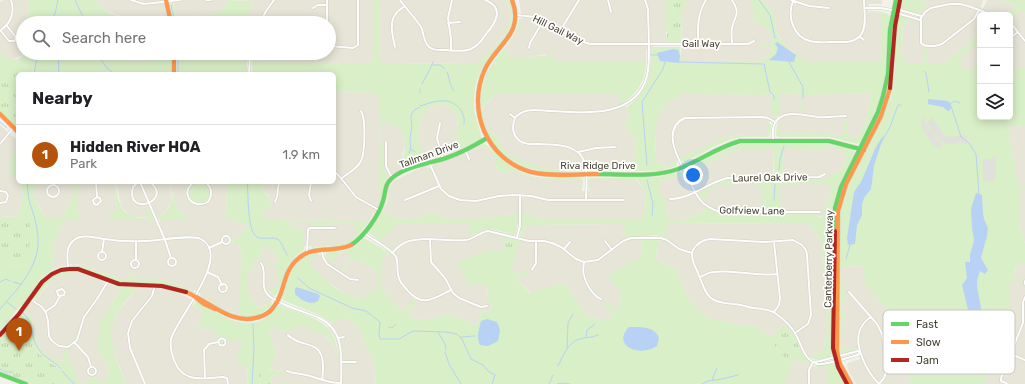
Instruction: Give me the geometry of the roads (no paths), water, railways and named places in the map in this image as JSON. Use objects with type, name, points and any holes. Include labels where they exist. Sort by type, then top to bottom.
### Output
[{"type":"street","points":[[7,26],[15,36],[16,39],[14,41],[9,41],[0,31],[7,26],[12,13],[11,0]]},
{"type":"street","points":[[131,0],[144,4],[180,0]]},
{"type":"street","points":[[206,0],[211,0]]},
{"type":"street","points":[[264,16],[274,0]]},
{"type":"street","points":[[327,0],[327,16]]},
{"type":"street","points":[[336,47],[354,48],[358,45],[358,0]]},
{"type":"street","points":[[400,0],[420,26],[430,48],[436,50],[465,50],[474,47],[480,42],[494,24],[497,16],[491,3],[485,0]]},
{"type":"street","points":[[451,50],[448,14],[452,0]]},
{"type":"street","points":[[512,0],[516,15]]},
{"type":"street","points":[[560,31],[576,2],[579,0]]},
{"type":"street","points":[[608,0],[610,12]]},
{"type":"street","points":[[586,200],[585,162],[578,152],[569,148],[527,144],[522,142],[513,132],[515,118],[522,112],[528,110],[597,112],[611,110],[623,106],[636,96],[646,81],[648,66],[648,7],[645,0]]},
{"type":"street","points":[[698,44],[699,16],[706,0]]},
{"type":"street","points":[[732,0],[736,7],[737,14],[732,27],[732,44]]},
{"type":"street","points":[[829,8],[809,6],[792,0],[792,23],[797,33],[803,38],[815,42],[854,41],[860,37],[864,27],[864,0]]},
{"type":"street","name":"Canterberry Parkway","points":[[847,384],[836,358],[833,345],[834,211],[840,190],[862,149],[886,89],[889,63],[890,30],[896,0]]},
{"type":"street","name":"Canterberry Parkway","points":[[895,11],[900,0]]},
{"type":"street","points":[[166,1],[169,16]]},
{"type":"street","points":[[979,10],[974,19],[944,43],[935,46],[921,45],[920,20],[929,8],[950,4],[966,5],[985,12]]},
{"type":"street","points":[[313,8],[318,5],[327,5]]},
{"type":"street","points":[[395,47],[392,34],[393,20],[396,14],[405,6]]},
{"type":"street","points":[[864,8],[881,8],[904,11],[922,16]]},
{"type":"street","points":[[895,11],[920,20]]},
{"type":"street","name":"Hill Gail Way","points":[[516,15],[534,16],[578,41],[588,44],[648,45]]},
{"type":"street","name":"Riva Ridge Drive","points":[[516,15],[512,31],[487,66],[479,86],[477,101],[478,114],[487,138],[502,156],[523,170],[543,174],[660,174],[671,172],[732,143],[742,141],[829,141],[862,149]]},
{"type":"street","points":[[529,48],[530,43],[543,21]]},
{"type":"street","points":[[448,23],[460,22]]},
{"type":"street","points":[[1013,26],[1025,41]]},
{"type":"street","points":[[1013,36],[1018,32]]},
{"type":"street","points":[[860,37],[864,40]]},
{"type":"street","name":"Gail Way","points":[[648,45],[748,44],[754,41]]},
{"type":"street","points":[[174,60],[174,72]]},
{"type":"street","points":[[249,72],[250,60]]},
{"type":"street","points":[[342,178],[357,166],[364,150],[364,117],[361,111]]},
{"type":"street","points":[[0,114],[16,130]]},
{"type":"street","points":[[510,114],[515,118]]},
{"type":"street","points":[[773,141],[773,128],[775,122],[788,114],[803,114],[820,117],[846,116]]},
{"type":"street","name":"Golfview Lane","points":[[775,122],[768,118],[762,117],[689,117],[684,119],[676,126],[673,135],[674,150],[699,199],[705,205],[720,212],[820,212]]},
{"type":"street","points":[[440,123],[437,138],[443,158]]},
{"type":"street","points":[[0,144],[13,128]]},
{"type":"street","name":"Tallman Drive","points":[[68,268],[83,270],[125,285],[155,285],[174,288],[198,297],[216,309],[234,318],[250,320],[265,315],[272,309],[278,301],[290,266],[296,259],[307,252],[322,249],[346,248],[356,243],[379,210],[384,200],[386,186],[392,178],[409,169],[465,150],[487,138]]},
{"type":"street","points":[[386,142],[386,166],[392,178]]},
{"type":"street","points":[[578,152],[596,148],[615,147]]},
{"type":"street","points":[[465,150],[469,159]]},
{"type":"street","points":[[429,162],[438,186],[449,196],[463,201],[479,200],[502,195],[520,195],[548,200],[624,200]]},
{"type":"street","points":[[336,173],[342,178],[356,197],[379,210]]},
{"type":"street","name":"Laurel Oak Drive","points":[[670,199],[683,198],[715,182],[727,178],[819,177],[825,174]]},
{"type":"street","points":[[52,184],[49,186],[47,191],[49,195],[53,197],[58,195],[60,191],[55,184]]},
{"type":"street","points":[[96,184],[97,197]]},
{"type":"street","points":[[137,184],[133,187],[132,192],[139,204],[149,203],[154,199],[156,194],[155,187],[152,184]]},
{"type":"street","points":[[140,184],[165,240],[171,258]]},
{"type":"street","points":[[192,184],[188,190],[188,197],[193,203],[200,205],[208,202],[211,195],[210,187],[207,184]]},
{"type":"street","points":[[275,202],[278,195],[279,184]]},
{"type":"street","points":[[311,184],[309,195],[311,201]]},
{"type":"street","points":[[405,200],[438,186]]},
{"type":"street","points":[[0,191],[6,192],[8,197],[5,202],[0,203]]},
{"type":"street","points":[[517,238],[520,226],[520,195]]},
{"type":"street","points":[[307,252],[308,230],[310,228],[335,228]]},
{"type":"street","points":[[392,253],[401,244],[409,241],[467,240],[488,230],[529,241],[552,243],[576,259],[584,262],[598,260],[623,241],[629,239],[657,237],[666,239],[680,250],[692,253]]},
{"type":"street","points":[[364,233],[392,253],[397,261],[398,276],[400,281],[414,298],[419,300],[427,300],[451,290]]},
{"type":"street","points":[[0,334],[17,316],[47,276],[68,268],[68,249],[73,240],[83,236],[136,242],[197,238],[205,241],[209,248],[210,258],[208,272],[173,334],[171,350],[176,366],[183,374],[194,378],[227,377],[228,384]]},
{"type":"street","points":[[102,252],[104,239]]},
{"type":"street","points":[[795,333],[808,324],[812,313],[807,253],[803,246],[795,241],[774,242],[707,239],[697,244],[692,253],[693,261],[707,294],[716,302],[766,309],[774,312],[795,333],[805,355],[813,362]]},
{"type":"street","points":[[430,240],[431,262],[445,278],[451,290],[459,298],[481,307],[487,306]]},
{"type":"street","points":[[209,248],[223,241]]},
{"type":"street","points":[[532,270],[536,263],[536,241]]},
{"type":"street","points":[[136,242],[136,260]]},
{"type":"street","points":[[564,250],[570,242]]},
{"type":"street","points":[[605,242],[612,250]]},
{"type":"street","points":[[774,242],[780,300],[774,312]]},
{"type":"street","points":[[322,249],[323,257],[327,264],[350,279],[358,280]]},
{"type":"street","points":[[584,262],[583,273],[585,279],[596,296],[601,299]]},
{"type":"street","points":[[261,263],[264,268],[265,291],[270,297],[322,319],[332,328],[341,347],[341,383],[329,382],[305,374],[294,374],[287,371]]},
{"type":"street","points":[[208,272],[218,277],[222,285]]},
{"type":"street","points":[[700,277],[715,272],[754,273],[765,275],[777,274]]},
{"type":"street","points":[[30,299],[40,306],[45,312],[48,320],[49,336],[54,343],[57,346],[69,346],[75,343],[78,338],[84,316],[97,299],[108,280]]},
{"type":"street","points":[[145,384],[130,348],[128,334],[132,321],[152,296],[155,285]]},
{"type":"street","points":[[849,292],[871,317],[880,329],[883,337]]},
{"type":"street","points":[[45,312],[56,305],[60,296]]},
{"type":"street","points":[[1015,344],[1024,321],[1023,302],[1025,297]]},
{"type":"street","points":[[871,317],[860,329],[860,352],[868,370],[879,384],[885,374]]},
{"type":"street","points":[[288,335],[293,340],[312,346],[319,351],[323,360],[322,380]]},
{"type":"street","points":[[338,338],[344,336]]},
{"type":"street","points":[[205,378],[204,350],[209,344],[218,342]]},
{"type":"street","points":[[75,343],[88,357],[91,367]]},
{"type":"street","points":[[813,362],[858,355],[860,352]]},
{"type":"street","points":[[1015,356],[1025,360]]},
{"type":"street","name":"Canterberry Parkway","points":[[836,358],[851,384]]},
{"type":"street","points":[[341,362],[356,362]]},
{"type":"street","points":[[809,384],[809,372],[813,362]]},
{"type":"street","points":[[0,374],[26,384]]},
{"type":"street","points":[[1003,374],[1001,381],[1008,384]]},
{"type":"water","points":[[777,42],[796,55],[794,62],[769,60],[776,54],[778,48],[775,44]]},
{"type":"water","points":[[673,49],[678,50],[680,56],[679,63],[660,61],[657,53]]},
{"type":"water","points":[[928,99],[948,101],[951,104],[950,110],[948,111],[943,107],[928,104]]},
{"type":"water","points":[[884,134],[874,166],[871,189],[864,198],[862,205],[862,215],[857,225],[855,244],[848,245],[847,238],[854,192],[862,180],[875,149]]},
{"type":"water","points":[[976,193],[982,195],[984,219],[988,228],[981,258],[988,270],[985,274],[980,271],[977,281],[981,310],[968,310],[962,285],[967,278],[965,262],[970,262],[970,255],[974,240],[971,209]]},
{"type":"water","points":[[296,287],[318,294],[320,296],[318,301],[309,303],[303,300],[295,294]]},
{"type":"water","points":[[487,319],[497,322],[500,330],[498,341],[488,346],[480,345],[478,336],[481,321]]},
{"type":"water","points":[[629,327],[647,328],[654,331],[659,338],[657,346],[642,351],[630,348],[625,344],[623,339],[624,333]]},
{"type":"waterway","points":[[54,16],[58,0]]},
{"type":"waterway","points":[[75,0],[83,16]]},
{"type":"waterway","points":[[759,0],[770,15],[775,38]]},
{"type":"waterway","points":[[171,5],[173,16]]},
{"type":"waterway","points":[[651,55],[658,55]]},
{"type":"waterway","points":[[34,72],[37,60]]},
{"type":"waterway","points":[[58,60],[59,72]]},
{"type":"waterway","points":[[102,60],[112,72]]},
{"type":"waterway","points":[[178,60],[178,72]]},
{"type":"waterway","points":[[422,84],[433,62]]},
{"type":"waterway","points":[[647,165],[642,102],[663,69],[665,62]]},
{"type":"waterway","points":[[679,62],[764,64],[770,92],[774,96],[774,99]]},
{"type":"waterway","points":[[789,62],[803,87],[803,98]]},
{"type":"waterway","points":[[433,65],[440,65],[445,69]]},
{"type":"waterway","points":[[924,71],[926,73],[929,92]]},
{"type":"waterway","points":[[447,72],[454,91]]},
{"type":"waterway","points":[[420,105],[440,101],[454,103],[464,116],[464,124]]},
{"type":"waterway","points":[[951,104],[954,101],[960,103]]},
{"type":"waterway","points":[[880,145],[890,127],[898,105],[901,105]]},
{"type":"waterway","points":[[951,106],[961,137],[969,143],[976,154],[979,194]]},
{"type":"waterway","points":[[409,153],[411,147],[411,115],[415,109],[420,107]]},
{"type":"waterway","points":[[0,122],[7,128]]},
{"type":"waterway","points":[[779,170],[780,159],[784,146]]},
{"type":"waterway","points":[[411,149],[415,152]]},
{"type":"waterway","points":[[647,180],[653,203],[652,216]]},
{"type":"waterway","points":[[0,309],[14,293],[32,267],[38,248],[37,228],[29,201],[27,184]]},
{"type":"waterway","points":[[247,184],[252,230],[259,238],[278,239],[287,255]]},
{"type":"waterway","points":[[774,200],[775,184]]},
{"type":"waterway","points":[[825,211],[831,211]]},
{"type":"waterway","points":[[846,259],[850,245]]},
{"type":"waterway","points":[[298,278],[309,288],[352,308],[366,311],[380,322],[380,339],[399,339],[413,331],[446,332],[457,334],[462,339],[471,359],[483,365],[488,371],[495,375],[492,384]]},
{"type":"waterway","points":[[0,282],[6,279],[10,281]]},
{"type":"waterway","points":[[13,282],[21,284]]},
{"type":"waterway","points":[[7,302],[16,309]]},
{"type":"waterway","points":[[23,313],[31,324],[34,341],[39,350],[61,369]]},
{"type":"waterway","points":[[567,348],[568,323],[573,314]]},
{"type":"waterway","points":[[252,384],[254,349],[253,324]]},
{"type":"waterway","points":[[389,327],[392,328],[396,324]]},
{"type":"waterway","points":[[586,337],[587,330],[595,324]]},
{"type":"waterway","points":[[438,332],[445,344],[446,349]]},
{"type":"waterway","points":[[558,366],[566,350],[575,341],[598,335]]},
{"type":"waterway","points":[[461,337],[475,336]]},
{"type":"waterway","points":[[445,352],[449,364],[461,384]]},
{"type":"waterway","points":[[712,380],[717,368]]},
{"type":"waterway","points":[[0,369],[6,372],[13,372]]},
{"type":"waterway","points":[[62,371],[74,384]]},
{"type":"waterway","points":[[549,384],[553,375]]},
{"type":"waterway","points":[[702,384],[708,381],[738,375]]},
{"type":"waterway","points":[[557,384],[570,384]]},
{"type":"place","name":"Hidden River HOA","points":[[19,351]]}]
